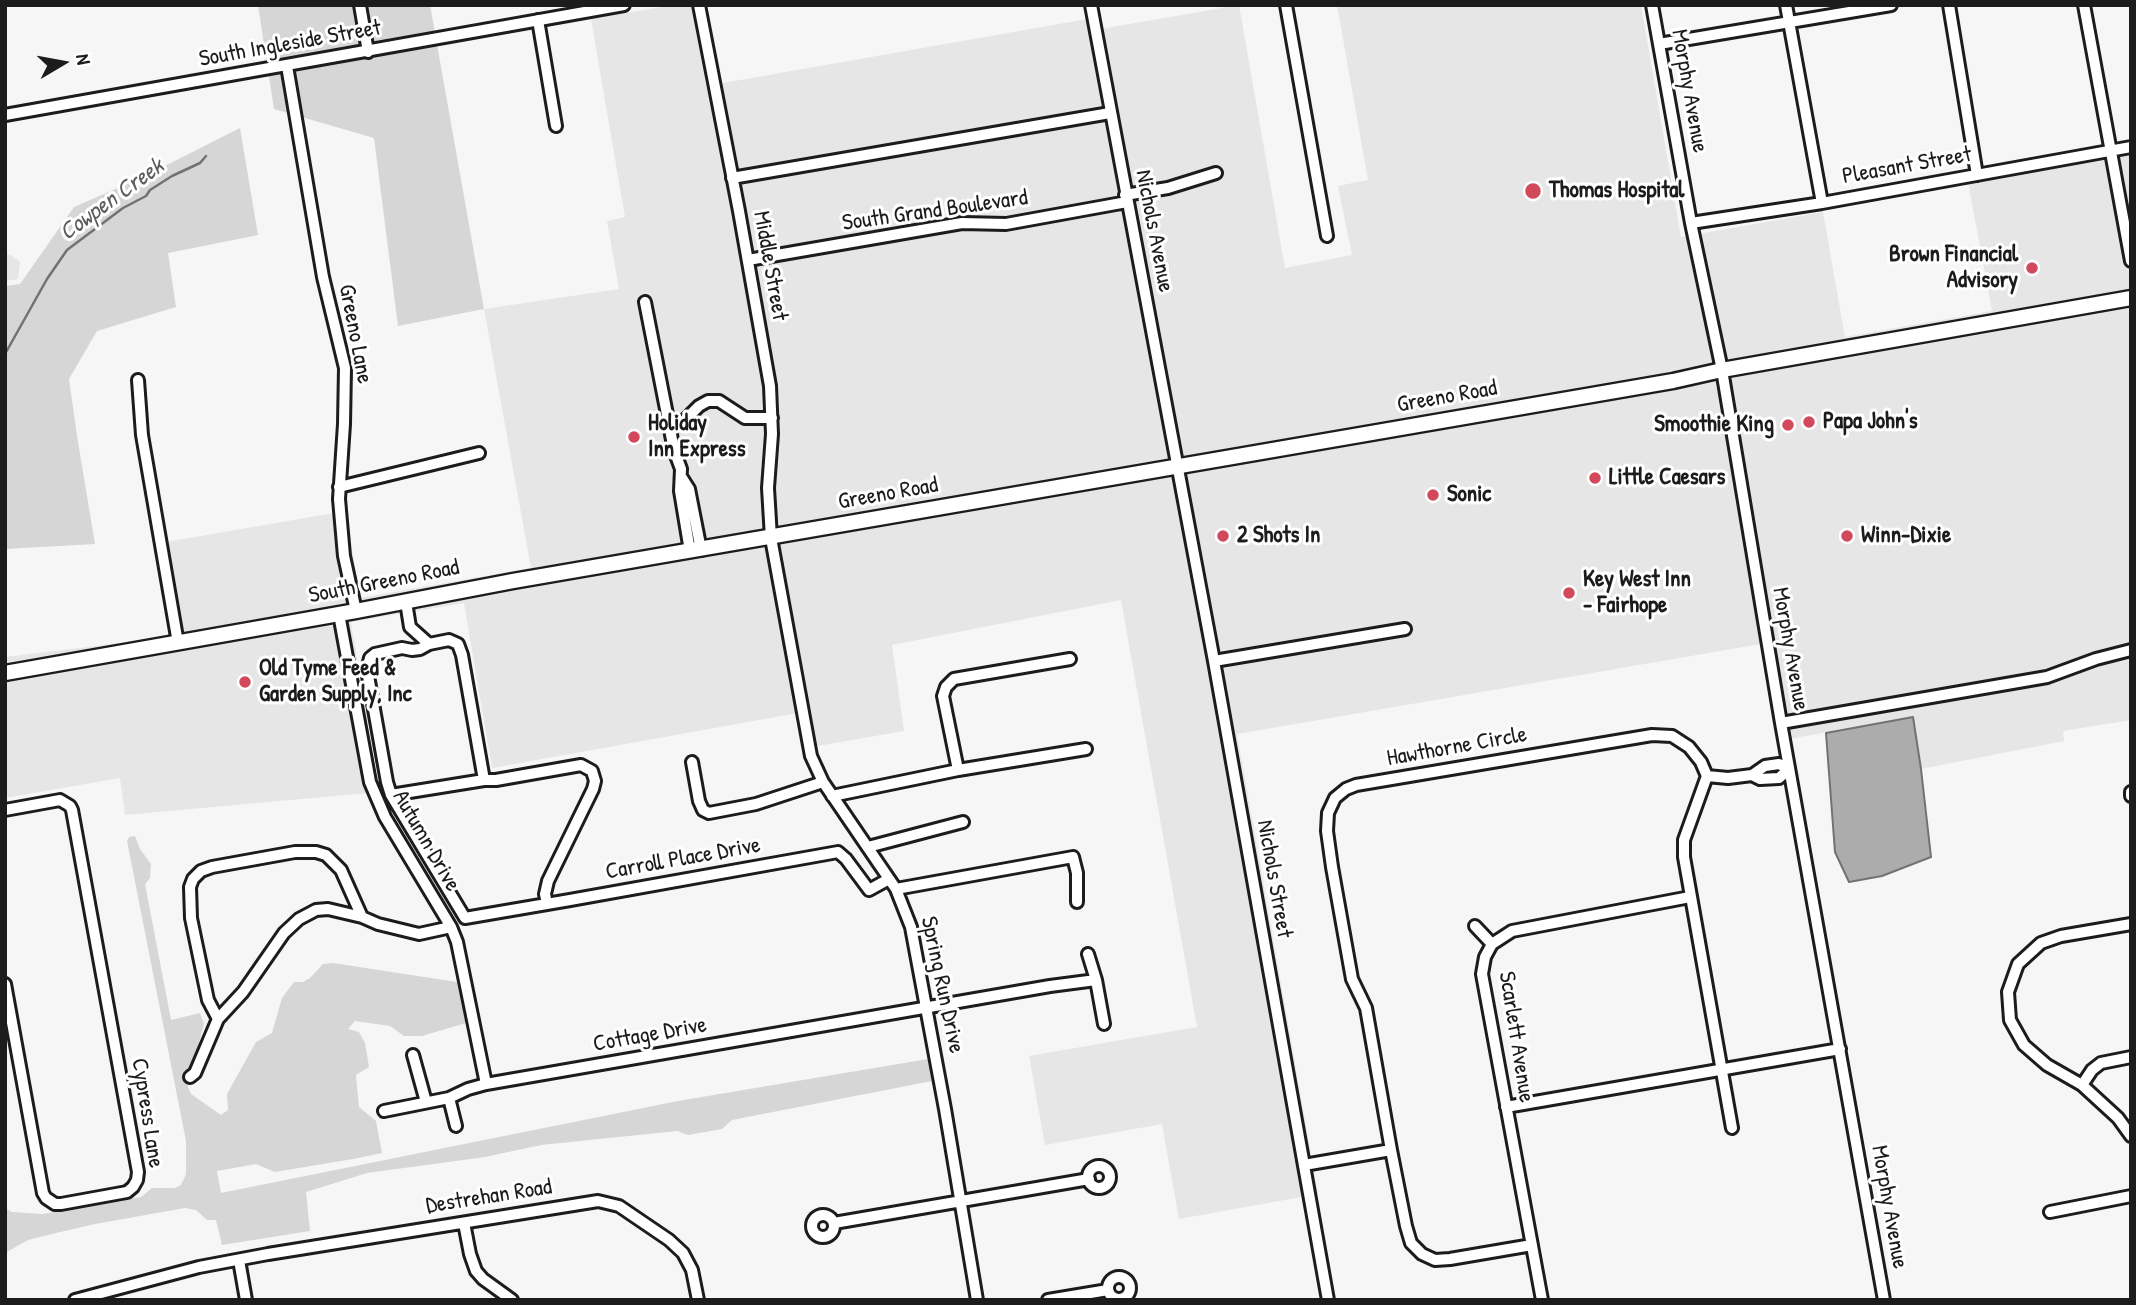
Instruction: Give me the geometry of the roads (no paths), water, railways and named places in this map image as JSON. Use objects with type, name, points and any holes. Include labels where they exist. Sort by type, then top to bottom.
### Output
[{"type":"main road","name":"Greeno Road","points":[[771,538],[1177,465],[1673,381],[2131,298]]},
{"type":"main road","name":"South Greeno Road","points":[[5,673],[771,538]]},
{"type":"street","points":[[360,5],[368,52]]},
{"type":"street","name":"South Ingleside Street","points":[[5,115],[624,5]]},
{"type":"street","name":"Middle Street","points":[[699,5],[770,386],[772,434],[768,482],[771,538]]},
{"type":"street","name":"Nichols Avenue","points":[[1091,5],[1177,465]]},
{"type":"street","points":[[1286,5],[1327,236]]},
{"type":"street","name":"Morphy Avenue","points":[[1652,5],[1691,223],[1722,370],[1789,769],[1884,1300]]},
{"type":"street","points":[[1786,5],[1822,203]]},
{"type":"street","points":[[1660,44],[1891,5]]},
{"type":"street","points":[[1949,5],[1977,175]]},
{"type":"street","points":[[2084,5],[2131,261]]},
{"type":"street","points":[[538,20],[556,126]]},
{"type":"street","name":"Greeno Lane","points":[[288,66],[323,277],[345,368],[339,487],[342,537],[356,611]]},
{"type":"street","points":[[732,178],[1110,113]]},
{"type":"street","name":"Pleasant Street","points":[[1691,223],[1822,203],[2131,147]]},
{"type":"street","name":"South Grand Boulevard","points":[[748,260],[962,223],[1006,224],[1168,188],[1216,173]]},
{"type":"street","points":[[645,302],[674,450],[682,478],[689,489],[696,550]]},
{"type":"street","points":[[138,380],[142,435],[178,643]]},
{"type":"street","points":[[669,426],[682,423],[708,401],[719,401],[745,418],[772,418]]},
{"type":"street","points":[[339,487],[479,453]]},
{"type":"street","name":"Nichols Street","points":[[1177,465],[1328,1300]]},
{"type":"street","name":"Spring Run Drive","points":[[771,538],[811,757],[822,782],[896,889],[911,928],[977,1300]]},
{"type":"street","points":[[402,648],[410,627],[406,601]]},
{"type":"street","name":"Autumn Drive","points":[[339,614],[370,780],[377,800],[451,927],[461,951],[486,1084]]},
{"type":"street","points":[[410,627],[429,643]]},
{"type":"street","points":[[1214,661],[1405,629]]},
{"type":"street","points":[[484,780],[461,649],[454,641],[429,643],[420,649],[402,648],[370,658],[368,664],[391,796],[582,765],[588,767],[595,776],[593,789],[548,881],[545,894],[547,904]]},
{"type":"street","points":[[1781,723],[2047,677],[2096,659],[2131,650]]},
{"type":"street","points":[[958,770],[943,696],[946,687],[954,679],[1070,659]]},
{"type":"street","name":"Hawthorne Circle","points":[[1532,1245],[1435,1260],[1422,1254],[1411,1243],[1391,1150],[1366,1008],[1352,979],[1327,831],[1328,813],[1335,798],[1356,785],[1652,735],[1672,736],[1689,747],[1701,762],[1707,776]]},
{"type":"street","points":[[832,796],[958,770],[1086,749]]},
{"type":"street","points":[[691,762],[699,801],[703,810],[709,813],[756,804],[822,782]]},
{"type":"street","points":[[1732,1128],[1690,897],[1684,840],[1707,776],[1728,778],[1752,775],[1760,779],[1779,778],[1789,769]]},
{"type":"street","name":"Carroll Place Drive","points":[[391,796],[466,918],[838,852],[869,890],[889,878]]},
{"type":"street","name":"Cypress Lane","points":[[5,810],[60,800],[72,810],[138,1172],[133,1188],[127,1192],[61,1204],[55,1204],[43,1193],[5,984]]},
{"type":"street","points":[[868,847],[963,822]]},
{"type":"street","points":[[218,1019],[208,1000],[191,918],[190,887],[197,875],[212,867],[295,852],[316,852],[326,855],[341,870],[362,917]]},
{"type":"street","points":[[896,889],[1073,857],[1077,873],[1077,902]]},
{"type":"street","name":"Scarlett Avenue","points":[[1542,1300],[1482,974],[1485,957],[1492,944],[1512,931],[1690,897]]},
{"type":"street","points":[[190,1077],[195,1073],[218,1019],[243,992],[284,933],[299,919],[316,910],[328,909],[419,934],[451,927]]},
{"type":"street","points":[[2131,924],[2061,936],[2041,943],[2018,964],[2007,992],[2010,1020],[2024,1045],[2047,1065],[2082,1085],[2118,1118],[2131,1136]]},
{"type":"street","points":[[1475,926],[1492,944]]},
{"type":"street","points":[[1088,954],[1104,1024]]},
{"type":"street","name":"Cottage Drive","points":[[384,1111],[449,1098],[486,1084],[1096,980]]},
{"type":"street","points":[[1506,1107],[1840,1049]]},
{"type":"street","points":[[413,1055],[426,1102]]},
{"type":"street","points":[[2082,1085],[2092,1070],[2101,1063],[2131,1057]]},
{"type":"street","points":[[449,1098],[456,1126]]},
{"type":"street","points":[[1304,1166],[1391,1150]]},
{"type":"street","points":[[834,1223],[1089,1180]]},
{"type":"street","points":[[2050,1212],[2131,1196]]},
{"type":"street","name":"Destrehan Road","points":[[75,1300],[239,1260],[588,1202],[609,1202],[636,1216],[683,1253],[692,1270],[698,1300]]},
{"type":"street","points":[[464,1223],[476,1271],[512,1300]]},
{"type":"street","points":[[239,1260],[246,1300]]},
{"type":"street","points":[[1048,1300],[1108,1290]]},
{"type":"waterway","name":"Cowpen Creek","points":[[5,354],[47,279],[67,250],[123,208],[146,196],[150,190],[172,176],[200,163],[206,156]]},
{"type":"place","name":"Thomas Hospital","points":[[1533,191]]},
{"type":"place","name":"Brown Financial Advisory","points":[[2032,268]]},
{"type":"place","name":"Papa John's","points":[[1809,422]]},
{"type":"place","name":"Smoothie King","points":[[1788,425]]},
{"type":"place","name":"Holiday Inn Express","points":[[634,437]]},
{"type":"place","name":"Little Caesars","points":[[1595,478]]},
{"type":"place","name":"Sonic","points":[[1433,495]]},
{"type":"place","name":"2 Shots In","points":[[1223,536]]},
{"type":"place","name":"Winn-Dixie","points":[[1847,536]]},
{"type":"place","name":"Key West Inn - Fairhope","points":[[1569,593]]},
{"type":"place","name":"Old Tyme Feed & Garden Supply, Inc","points":[[245,682]]}]
